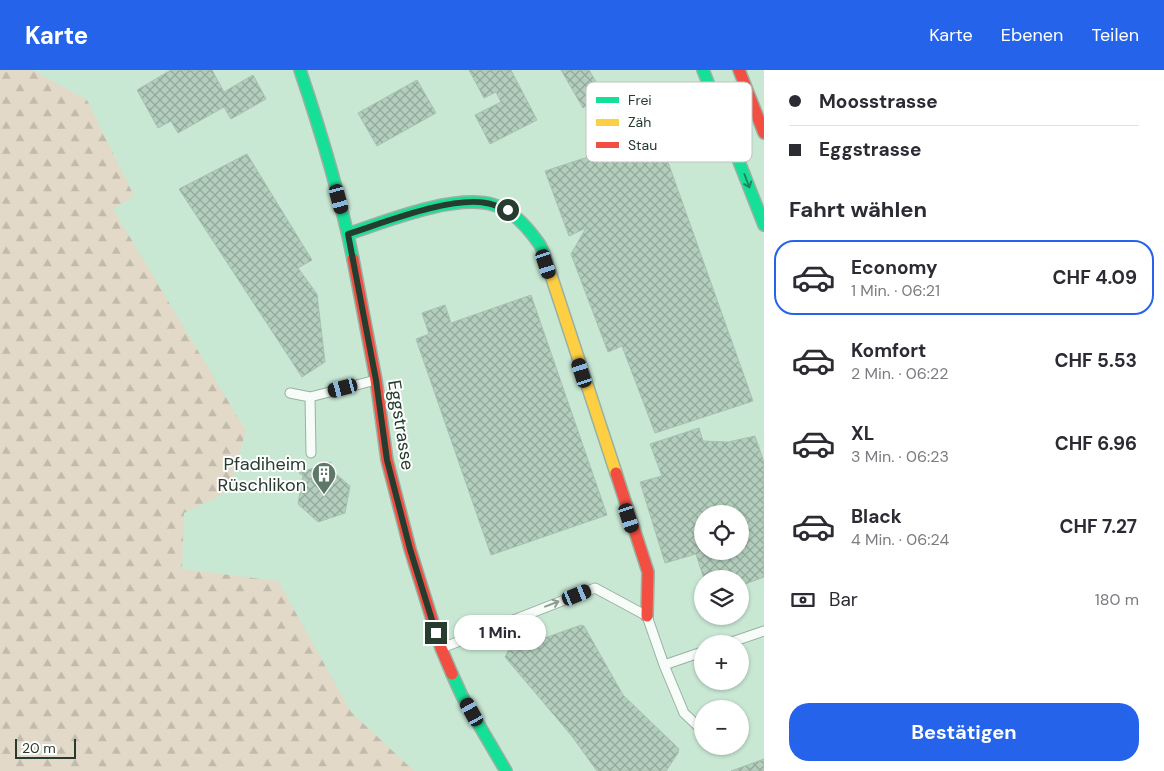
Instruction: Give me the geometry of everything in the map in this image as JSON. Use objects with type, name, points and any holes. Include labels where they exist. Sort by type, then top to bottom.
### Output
[{"type":"main road","name":"Eggstrasse","points":[[300,70],[320,129],[348,234],[376,380],[387,460],[412,556],[441,648],[462,696],[506,771]]},
{"type":"main road","points":[[703,70],[708,82]]},
{"type":"main road","points":[[739,70],[744,82]]},
{"type":"main road","points":[[752,103],[764,133]]},
{"type":"main road","points":[[739,162],[764,225]]},
{"type":"main road","points":[[348,234],[440,206],[471,202],[487,203],[508,210],[540,246],[648,572],[647,616]]},
{"type":"lane","points":[[290,393],[310,397],[376,380]]},
{"type":"lane","points":[[310,397],[311,453]]},
{"type":"lane","points":[[441,648],[595,588],[647,616],[664,665],[684,713],[694,722]]},
{"type":"lane","points":[[749,636],[764,631]]},
{"type":"lane","points":[[664,665],[694,655]]},
{"type":"green space","points":[[0,70],[32,70],[87,100],[134,196],[113,209],[246,431],[229,491],[184,513],[182,569],[278,581],[351,712],[414,771],[0,771]]},
{"type":"building","points":[[171,70],[212,70],[224,92],[253,75],[266,99],[231,119],[224,107],[178,133],[171,121],[158,128],[137,90]]},
{"type":"building","points":[[469,70],[511,70],[537,120],[490,144],[475,115],[501,102],[496,92],[484,98]]},
{"type":"building","points":[[561,70],[589,70],[596,82],[586,82],[586,106],[583,108]]},
{"type":"building","points":[[417,80],[436,113],[377,146],[358,113]]},
{"type":"building","points":[[247,154],[312,260],[298,268],[317,294],[325,362],[302,377],[179,189]]},
{"type":"building","points":[[586,158],[586,162],[668,162],[753,401],[655,433],[622,346],[608,352],[571,254],[586,228],[569,236],[545,171]]},
{"type":"building","points":[[531,295],[607,515],[491,555],[416,339],[429,334],[422,313],[445,305],[451,323]]},
{"type":"building","points":[[699,428],[703,441],[728,442],[755,436],[764,462],[764,577],[749,583],[749,570],[701,570],[698,560],[749,560],[749,505],[694,505],[694,555],[665,563],[640,482],[662,476],[650,444]]},
{"type":"building","points":[[331,462],[326,475],[317,476],[316,479],[310,481],[299,473]]},
{"type":"building","name":"Pfadiheim Rüschlikon","points":[[329,468],[350,486],[345,513],[318,522],[298,504],[303,476],[310,481],[316,479],[317,476],[326,475]]},
{"type":"building","points":[[581,625],[584,626],[623,695],[679,749],[666,771],[597,771],[571,735],[505,657],[508,651]]},
{"type":"building","points":[[764,759],[764,771],[731,771]]},
{"type":"traffic: fast","points":[[300,70],[330,164],[353,259]]},
{"type":"traffic: fast","points":[[703,70],[708,82]]},
{"type":"traffic: fast","points":[[739,162],[764,225]]},
{"type":"traffic: fast","points":[[348,234],[441,205],[478,202],[501,207],[520,221],[540,245],[547,263]]},
{"type":"traffic: fast","points":[[452,674],[462,696],[506,771]]},
{"type":"traffic: slow","points":[[547,263],[616,473]]},
{"type":"traffic: jam","points":[[739,70],[744,82]]},
{"type":"traffic: jam","points":[[752,103],[764,133]]},
{"type":"traffic: jam","points":[[353,259],[376,380],[387,460],[410,549],[441,648],[452,674]]},
{"type":"traffic: jam","points":[[616,473],[648,572],[647,616]]},
{"type":"place","name":"Pfadiheim Rüschlikon","points":[[324,495]]},
{"type":"route","points":[[436,633],[410,549],[387,460],[376,380],[348,234],[440,206],[471,202],[487,203],[508,210]]}]
